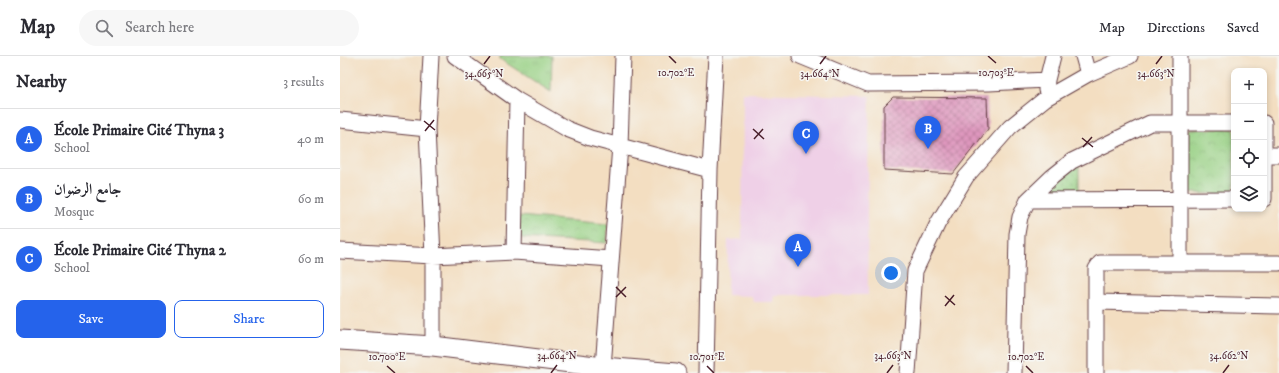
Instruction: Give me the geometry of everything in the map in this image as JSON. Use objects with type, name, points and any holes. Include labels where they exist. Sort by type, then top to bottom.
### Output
[{"type":"street","points":[[431,56],[426,129],[432,256],[433,346]]},
{"type":"street","points":[[456,56],[517,100],[567,129],[590,138],[710,170]]},
{"type":"street","points":[[603,367],[620,146],[623,56]]},
{"type":"street","points":[[706,373],[710,170],[716,56]]},
{"type":"street","points":[[800,56],[868,84],[988,83],[1046,80]]},
{"type":"street","points":[[1046,98],[1046,80],[1053,56]]},
{"type":"street","points":[[1083,56],[1088,74]]},
{"type":"street","points":[[1180,56],[1180,263]]},
{"type":"street","points":[[908,373],[915,271],[938,223],[966,177],[1010,127],[1046,98],[1117,58]]},
{"type":"street","points":[[514,252],[517,100]]},
{"type":"street","points":[[340,120],[426,129]]},
{"type":"street","points":[[1014,373],[1017,234],[1020,217],[1028,200],[1052,177],[1072,161],[1150,123],[1231,123]]},
{"type":"street","points":[[1267,135],[1272,155],[1267,182]]},
{"type":"street","points":[[1028,200],[1231,200]]},
{"type":"street","points":[[340,251],[432,256],[514,252],[611,259]]},
{"type":"street","points":[[1096,373],[1096,269],[1100,263],[1279,263]]},
{"type":"street","points":[[1096,302],[1279,306]]},
{"type":"street","points":[[340,340],[433,346],[603,367],[649,372],[676,373]]},
{"type":"shaded area","points":[[743,93],[870,96],[867,214],[868,295],[774,295],[773,302],[753,302],[752,296],[727,295],[728,240],[742,239]]},
{"type":"green space","points":[[500,56],[552,56],[551,92],[500,59]]},
{"type":"green space","points":[[1188,129],[1231,129],[1231,194],[1188,193]]},
{"type":"green space","points":[[1079,164],[1079,194],[1046,194],[1046,191]]},
{"type":"green space","points":[[519,216],[608,224],[607,243],[519,238]]},
{"type":"building","points":[[893,97],[987,98],[988,129],[953,174],[884,170],[884,106]]},
{"type":"place","name":"جامع الرضوان","points":[[928,149]]},
{"type":"place","name":"École Primaire Cité Thyna 2","points":[[806,154]]},
{"type":"place","name":"École Primaire Cité Thyna 3","points":[[798,267]]}]
